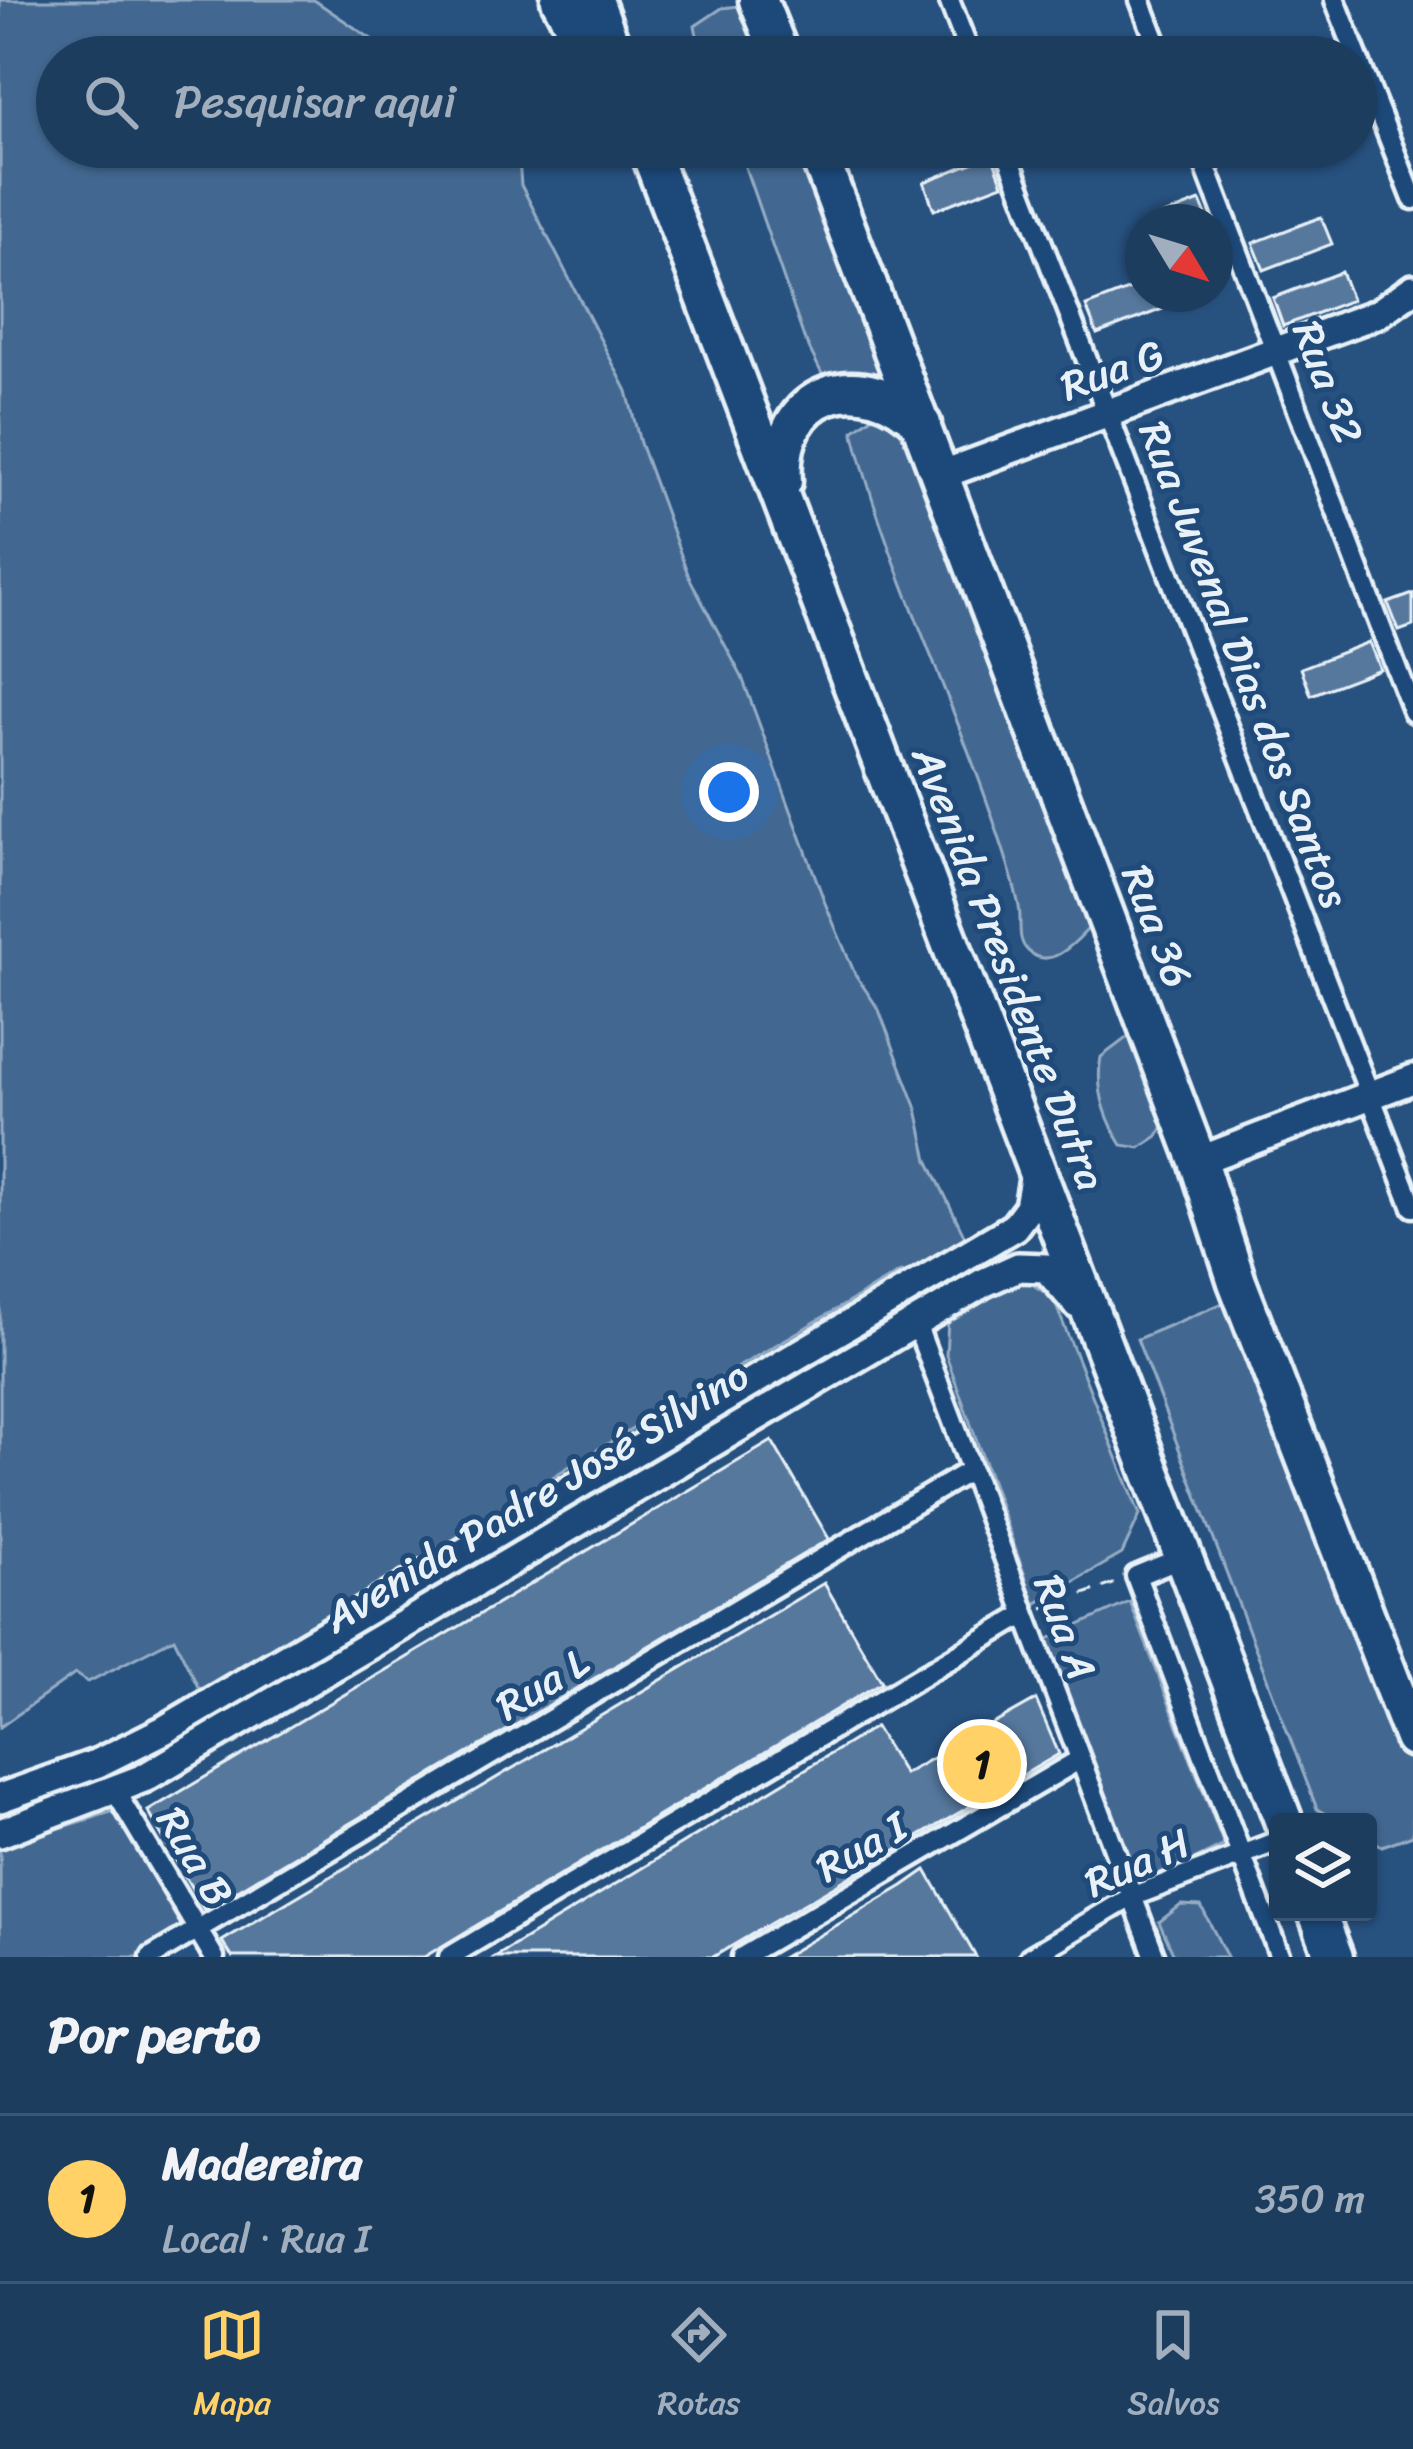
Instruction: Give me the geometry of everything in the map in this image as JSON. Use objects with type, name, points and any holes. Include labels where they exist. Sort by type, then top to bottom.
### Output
[{"type":"highway","points":[[560,0],[580,36]]},
{"type":"highway","points":[[594,0],[607,36]]},
{"type":"highway","points":[[758,0],[773,36]]},
{"type":"highway","points":[[649,168],[675,219]]},
{"type":"highway","name":"Avenida Presidente Dutra","points":[[656,168],[1187,1555],[1281,1813]]},
{"type":"highway","name":"Rua 36","points":[[824,168],[1198,1161],[1237,1282],[1413,1738]]},
{"type":"highway","points":[[784,501],[781,452],[794,422],[812,403],[839,391],[871,389],[901,403],[922,424]]},
{"type":"highway","points":[[1320,1921],[1334,1957]]},
{"type":"main road","points":[[1379,313],[1413,289]]},
{"type":"main road","points":[[1379,313],[1413,312]]},
{"type":"main road","name":"Rua G","points":[[941,475],[1112,416],[1379,313]]},
{"type":"main road","points":[[1198,1161],[1413,1079]]},
{"type":"main road","name":"Avenida Padre José Silvino","points":[[0,1798],[86,1768],[164,1730],[1014,1227],[1029,1207],[1036,1184],[1033,1154]]},
{"type":"main road","name":"Avenida Padre José Silvino","points":[[0,1833],[115,1791],[915,1321],[1018,1267],[1046,1268],[1096,1323]]},
{"type":"street","points":[[949,0],[963,36]]},
{"type":"street","points":[[1139,0],[1154,36]]},
{"type":"street","points":[[1335,0],[1349,36]]},
{"type":"street","points":[[1377,107],[1413,199]]},
{"type":"street","name":"Rua Juvenal Dias dos Santos","points":[[1013,168],[1413,1208]]},
{"type":"street","name":"Rua 32","points":[[1206,168],[1280,351],[1413,712]]},
{"type":"street","name":"Rua A","points":[[915,1321],[1077,1762],[1155,1957]]},
{"type":"street","name":"Rua L","points":[[151,1957],[969,1471]]},
{"type":"street","points":[[1187,1555],[1136,1576],[1280,1957]]},
{"type":"street","points":[[449,1957],[1024,1615]]},
{"type":"street","name":"Rua I","points":[[742,1957],[1077,1762]]},
{"type":"street","name":"Rua B","points":[[115,1791],[214,1957]]},
{"type":"street","name":"Rua H","points":[[1030,1957],[1131,1897],[1269,1845]]},
{"type":"path","points":[[1024,1615],[1136,1576]]},
{"type":"shaded area","points":[[0,0],[314,0],[367,36],[36,36],[36,168],[520,168],[521,185],[627,391],[640,443],[689,577],[742,677],[825,903],[855,974],[879,1010],[917,1109],[928,1160],[965,1237],[959,1252],[918,1280],[902,1271],[573,1464],[204,1699],[174,1638],[88,1682],[75,1674],[0,1727]]},
{"type":"shaded area","points":[[747,5],[768,36],[697,36],[695,26],[722,8]]},
{"type":"shaded area","points":[[745,168],[826,168],[887,363],[872,377],[825,380],[804,338]]},
{"type":"shaded area","points":[[880,411],[903,417],[1070,830],[1088,929],[1053,957],[1036,956],[1022,942],[1017,897],[999,838],[867,482],[853,431]]},
{"type":"shaded area","points":[[1129,1036],[1148,1044],[1175,1103],[1158,1136],[1140,1148],[1122,1145],[1106,1114],[1099,1080],[1101,1057]]},
{"type":"shaded area","points":[[1017,1274],[1053,1298],[1140,1515],[1122,1554],[1035,1604],[946,1355],[948,1320]]},
{"type":"shaded area","points":[[1235,1298],[1413,1758],[1413,1835],[1382,1846],[1377,1843],[1377,1813],[1317,1809],[1137,1339]]},
{"type":"shaded area","points":[[1130,1602],[1224,1845],[1141,1886],[1042,1642]]},
{"type":"shaded area","points":[[114,1811],[186,1931],[142,1957],[0,1957],[0,1847]]},
{"type":"shaded area","points":[[1181,1905],[1201,1906],[1227,1957],[1175,1957],[1159,1922]]},
{"type":"building","points":[[959,168],[997,168],[1003,184],[934,210],[924,182]]},
{"type":"building","points":[[1321,217],[1332,244],[1264,270],[1253,243]]},
{"type":"building","points":[[1341,272],[1352,300],[1283,326],[1273,298]]},
{"type":"building","points":[[1125,291],[1125,312],[1155,312],[1097,334],[1086,306]]},
{"type":"building","points":[[1413,594],[1413,626],[1399,631],[1388,603]]},
{"type":"building","points":[[1369,642],[1380,669],[1311,695],[1301,668]]},
{"type":"building","points":[[772,1441],[829,1539],[204,1910],[148,1811]]},
{"type":"building","points":[[824,1583],[882,1682],[424,1957],[232,1957],[222,1941]]},
{"type":"building","points":[[1036,1700],[1059,1754],[713,1957],[495,1957],[875,1727],[904,1774]]},
{"type":"building","points":[[926,1870],[976,1957],[783,1957],[903,1886]]},
{"type":"place","name":"Madereira","points":[[982,1764]]}]
